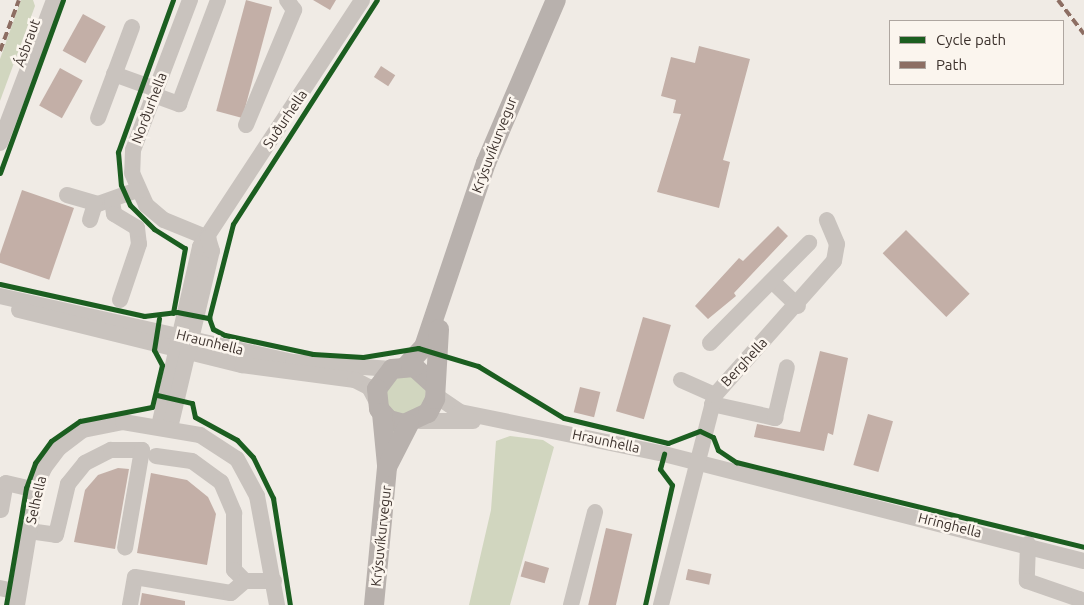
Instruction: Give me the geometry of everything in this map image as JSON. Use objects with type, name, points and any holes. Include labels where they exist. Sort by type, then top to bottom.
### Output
[{"type":"main road","name":"Krýsuvíkurvegur","points":[[399,367],[424,347],[486,163],[556,0]]},
{"type":"main road","name":"Krýsuvíkurvegur","points":[[433,389],[442,294]]},
{"type":"main road","points":[[399,367],[422,371],[433,389],[431,409],[415,422],[394,422],[379,406],[379,382],[399,367]]},
{"type":"main road","name":"Krýsuvíkurvegur","points":[[374,605],[388,467],[379,406]]},
{"type":"main road","name":"Krýsuvíkurvegur","points":[[388,467],[415,422]]},
{"type":"street","name":"Ásbraut","points":[[0,114],[42,0]]},
{"type":"street","name":"Ásbraut","points":[[0,143],[54,0]]},
{"type":"street","name":"Norðurhella","points":[[190,0],[133,150],[132,174],[138,190],[164,220],[208,238]]},
{"type":"street","points":[[114,74],[178,104],[218,0]]},
{"type":"street","points":[[246,125],[294,10],[287,0]]},
{"type":"street","name":"Suðurhella","points":[[184,344],[200,247],[208,238],[362,0]]},
{"type":"street","points":[[98,118],[132,27]]},
{"type":"street","points":[[90,220],[104,203],[138,190]]},
{"type":"street","points":[[67,195],[104,203],[114,214],[137,228],[139,244],[118,300],[135,324]]},
{"type":"street","name":"Berghella","points":[[697,462],[714,400],[798,306],[834,261],[837,244],[827,220]]},
{"type":"street","points":[[710,343],[809,243]]},
{"type":"street","points":[[772,281],[798,306]]},
{"type":"street","name":"Hraunhella","points":[[0,296],[135,324],[184,344],[293,362],[399,367]]},
{"type":"street","name":"Hraunhella","points":[[0,307],[355,380],[369,388],[379,406]]},
{"type":"street","points":[[165,427],[184,344]]},
{"type":"street","points":[[681,380],[714,400],[775,418],[787,368]]},
{"type":"street","name":"Hraunhella","points":[[433,389],[453,409],[514,422],[648,444],[697,462]]},
{"type":"street","name":"Hraunhella","points":[[415,422],[514,422]]},
{"type":"street","points":[[107,423],[111,450]]},
{"type":"street","name":"Selhella","points":[[18,598],[36,490],[44,468],[59,448],[82,430],[107,423],[165,427],[205,437],[237,460],[250,477],[274,581],[277,605]]},
{"type":"street","points":[[192,461],[205,437]]},
{"type":"street","points":[[29,531],[56,535],[73,476],[93,457],[111,450],[142,450],[126,548]]},
{"type":"street","points":[[156,456],[192,461],[214,476],[230,496],[234,570],[245,581]]},
{"type":"street","points":[[661,605],[697,462]]},
{"type":"street","name":"Hringhella","points":[[697,462],[1028,544],[1084,561]]},
{"type":"street","points":[[1,510],[6,483],[36,490]]},
{"type":"street","points":[[571,605],[595,512]]},
{"type":"street","points":[[1028,544],[1027,581],[1079,599],[1083,605]]},
{"type":"street","points":[[560,605],[573,556]]},
{"type":"street","points":[[130,605],[135,577],[231,592],[245,581],[274,581]]},
{"type":"street","points":[[0,588],[18,598]]},
{"type":"green space","points":[[21,0],[33,0],[35,6],[0,101],[0,59]]},
{"type":"green space","points":[[407,373],[426,387],[425,405],[408,417],[388,409],[386,385]]},
{"type":"green space","points":[[510,436],[543,440],[554,447],[510,605],[469,605],[491,510],[496,441]]},
{"type":"building","points":[[246,0],[272,7],[242,118],[216,111]]},
{"type":"building","points":[[313,0],[336,0],[330,10]]},
{"type":"building","points":[[83,14],[106,27],[85,63],[63,51]]},
{"type":"building","points":[[699,46],[750,59],[723,160],[730,162],[719,208],[657,192],[681,114],[673,113],[676,100],[661,96],[671,57],[695,63]]},
{"type":"building","points":[[381,66],[395,75],[388,86],[374,77]]},
{"type":"building","points":[[60,68],[83,81],[62,118],[39,106]]},
{"type":"building","points":[[22,190],[74,208],[49,280],[0,263],[0,254]]},
{"type":"building","points":[[778,226],[788,236],[734,293],[736,296],[708,319],[695,306],[739,258],[743,261]]},
{"type":"building","points":[[906,230],[970,294],[946,317],[883,253]]},
{"type":"building","points":[[643,317],[671,325],[644,419],[616,411]]},
{"type":"building","points":[[820,351],[848,358],[833,435],[828,433],[824,451],[754,437],[757,424],[800,432]]},
{"type":"building","points":[[580,387],[600,392],[594,417],[574,412]]},
{"type":"building","points":[[868,414],[893,421],[878,472],[853,465]]},
{"type":"building","points":[[118,468],[129,469],[115,549],[74,542],[85,490],[98,475]]},
{"type":"building","points":[[151,473],[187,480],[208,497],[216,514],[207,565],[137,553]]},
{"type":"building","points":[[606,528],[632,534],[616,605],[588,605]]},
{"type":"building","points":[[525,561],[549,568],[545,583],[521,576]]},
{"type":"building","points":[[688,569],[711,574],[709,585],[686,580]]},
{"type":"building","points":[[142,593],[185,601],[185,605],[140,605]]},
{"type":"marked path","points":[[0,51],[19,0]]},
{"type":"marked path","points":[[1058,0],[1084,34]]},
{"type":"cycle path","points":[[0,173],[63,0]]},
{"type":"cycle path","points":[[173,0],[118,152],[121,185],[130,205],[154,229],[185,248],[173,313]]},
{"type":"cycle path","points":[[209,318],[233,224],[377,0]]},
{"type":"cycle path","points":[[0,284],[144,316],[177,312],[209,318],[213,329],[225,335],[313,354],[363,357],[418,348],[478,366],[564,418],[668,443],[700,431],[713,437],[718,450],[736,462],[1084,547]]},
{"type":"cycle path","points":[[6,605],[26,488],[35,463],[51,441],[80,421],[152,407],[162,365],[154,350],[159,318]]},
{"type":"cycle path","points":[[157,395],[192,403],[195,417],[237,440],[253,457],[273,498],[290,605]]},
{"type":"cycle path","points":[[645,605],[672,485],[660,469],[664,454]]}]
